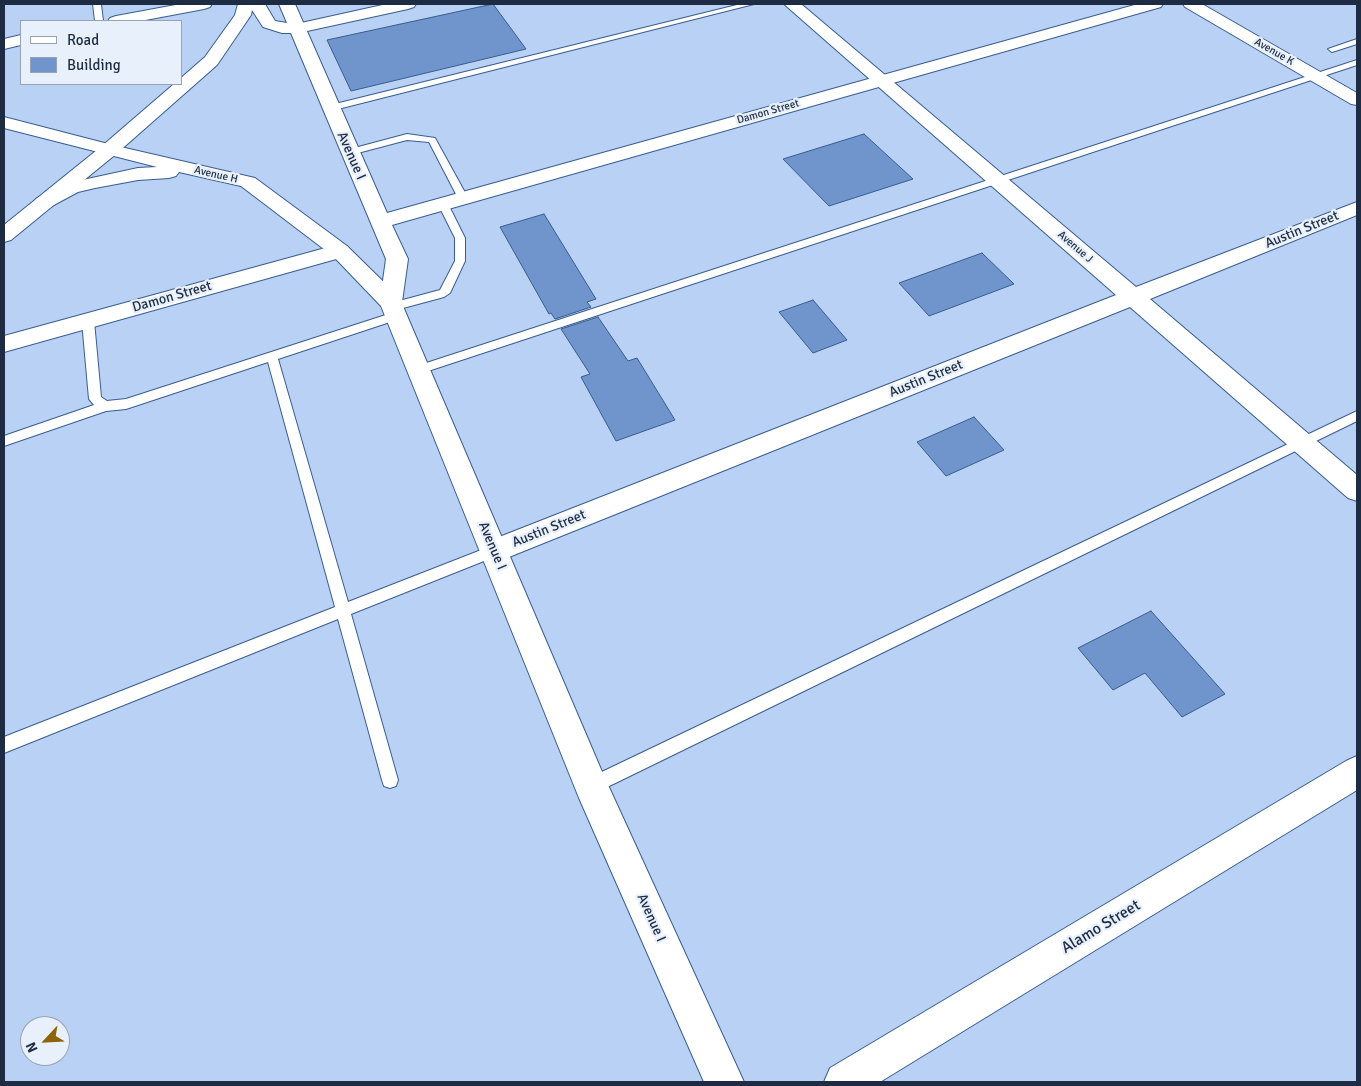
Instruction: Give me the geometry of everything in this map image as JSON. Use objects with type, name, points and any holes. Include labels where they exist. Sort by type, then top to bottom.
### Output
[{"type":"street","points":[[121,20],[204,4]]},
{"type":"street","points":[[4,235],[109,150],[211,61],[243,15],[246,4]]},
{"type":"street","points":[[257,4],[269,24],[282,28],[298,28],[408,4]]},
{"type":"street","name":"Avenue I","points":[[287,4],[396,259],[393,308],[418,370],[591,786],[724,1082]]},
{"type":"street","name":"Avenue J","points":[[792,4],[1357,490]]},
{"type":"street","name":"Damon Street","points":[[381,221],[1155,4]]},
{"type":"street","name":"Avenue K","points":[[1191,4],[1357,100]]},
{"type":"street","points":[[4,44],[20,40]]},
{"type":"street","name":"Avenue H","points":[[4,122],[109,150],[248,182],[340,251],[393,308]]},
{"type":"street","points":[[43,203],[71,188],[138,174],[189,171],[210,174]]},
{"type":"street","name":"Austin Street","points":[[494,551],[1357,208]]},
{"type":"street","name":"Damon Street","points":[[4,344],[340,251]]},
{"type":"street","name":"Alamo Street","points":[[844,1082],[1357,772]]},
{"type":"lane","points":[[97,4],[99,20]]},
{"type":"lane","points":[[330,108],[750,4]]},
{"type":"lane","points":[[1332,49],[1357,41]]},
{"type":"lane","points":[[418,370],[1357,62]]},
{"type":"lane","points":[[350,152],[406,137],[432,140],[463,198]]},
{"type":"lane","points":[[4,441],[105,406],[126,404],[272,357],[393,308],[444,293],[460,261],[460,238],[443,204]]},
{"type":"lane","points":[[88,321],[96,399],[105,406]]},
{"type":"lane","points":[[272,357],[390,780]]},
{"type":"lane","points":[[591,786],[1357,416]]},
{"type":"lane","points":[[4,745],[494,551]]},
{"type":"building","points":[[493,4],[526,49],[351,91],[327,40]]},
{"type":"building","points":[[864,134],[913,179],[829,206],[783,159]]},
{"type":"building","points":[[544,214],[596,299],[587,302],[591,307],[555,319],[551,313],[549,314],[500,227]]},
{"type":"building","points":[[982,253],[1014,284],[929,316],[899,283]]},
{"type":"building","points":[[813,300],[847,340],[813,353],[779,312]]},
{"type":"building","points":[[598,317],[628,361],[637,358],[675,420],[616,441],[581,377],[590,374],[561,329]]},
{"type":"building","points":[[974,417],[1004,450],[946,476],[917,442]]},
{"type":"building","points":[[1151,611],[1225,694],[1182,717],[1145,673],[1113,690],[1078,648]]}]
